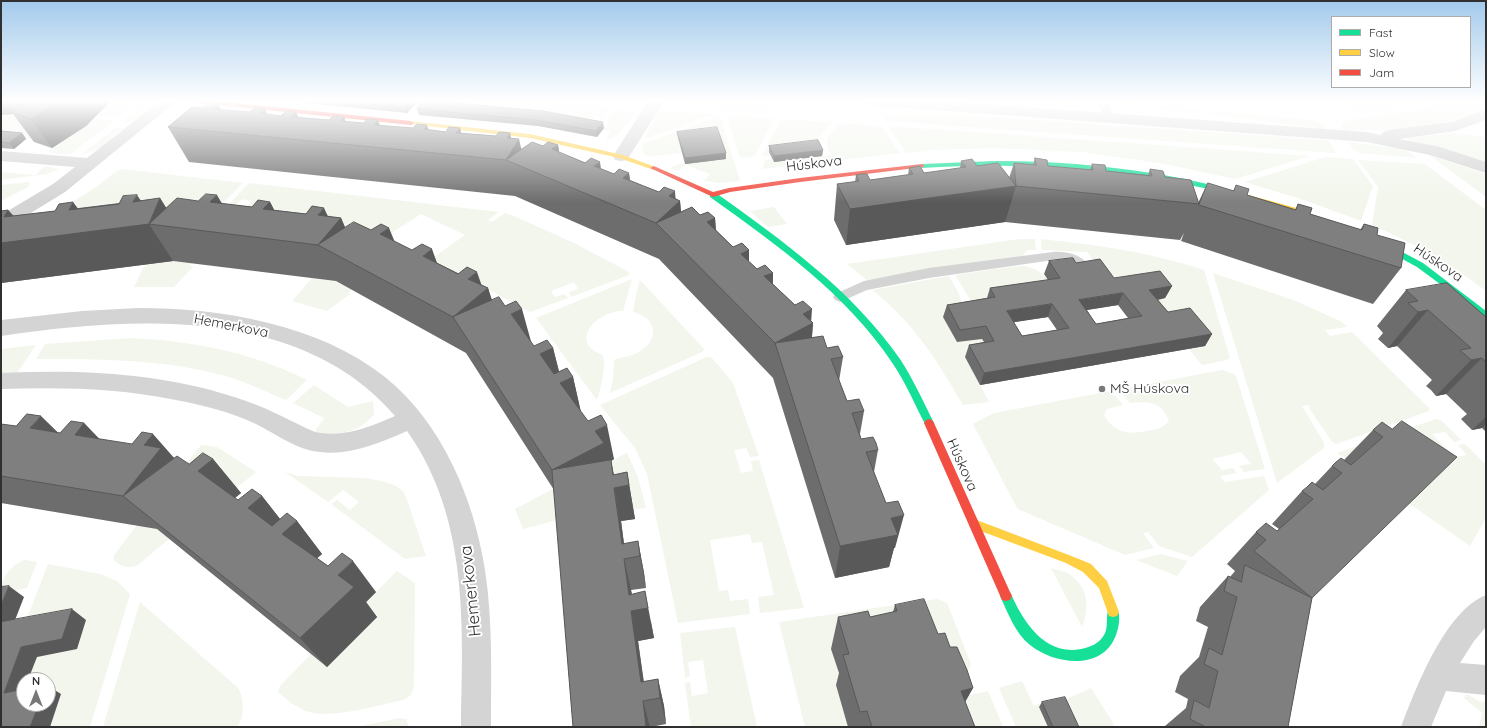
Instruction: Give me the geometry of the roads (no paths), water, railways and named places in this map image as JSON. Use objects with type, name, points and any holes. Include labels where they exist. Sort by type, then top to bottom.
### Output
[{"type":"street","points":[[1,223],[51,194],[128,134]]},
{"type":"street","name":"Húskova","points":[[511,134],[530,136],[622,156],[680,179],[713,195],[781,246],[840,297],[892,354],[913,389],[974,524],[1019,623],[1031,638],[1058,655],[1071,657],[1082,657],[1096,652],[1105,643],[1113,633],[1112,608],[1108,595],[1094,573],[1072,561],[974,524]]},
{"type":"street","points":[[622,156],[636,134]]},
{"type":"street","points":[[1326,134],[1367,137],[1434,151],[1485,168]]},
{"type":"street","points":[[1367,137],[1391,134]]},
{"type":"street","points":[[1,156],[92,163]]},
{"type":"street","name":"Húskova","points":[[713,195],[729,190],[897,168],[968,162],[1014,162],[1068,164],[1151,174],[1231,191],[1306,214]]},
{"type":"street","name":"Húskova","points":[[1368,238],[1420,265],[1486,315]]},
{"type":"street","name":"Hemerkova","points":[[1,328],[58,321],[148,316],[218,320],[266,331],[318,349],[338,358],[368,377],[394,398],[436,455],[453,495],[468,546],[476,612],[476,727]]},
{"type":"street","points":[[1,381],[94,381],[138,385],[185,394],[232,405],[319,443],[336,444],[371,436],[410,419]]},
{"type":"street","points":[[1416,727],[1438,676],[1456,644],[1475,619],[1486,608]]},
{"type":"street","points":[[1438,676],[1486,680]]},
{"type":"lane","points":[[840,297],[864,286],[922,274],[1053,256],[1070,257],[1076,260],[1085,269]]},
{"type":"place","name":"MŠ Húskova","points":[[1102,389]]}]
